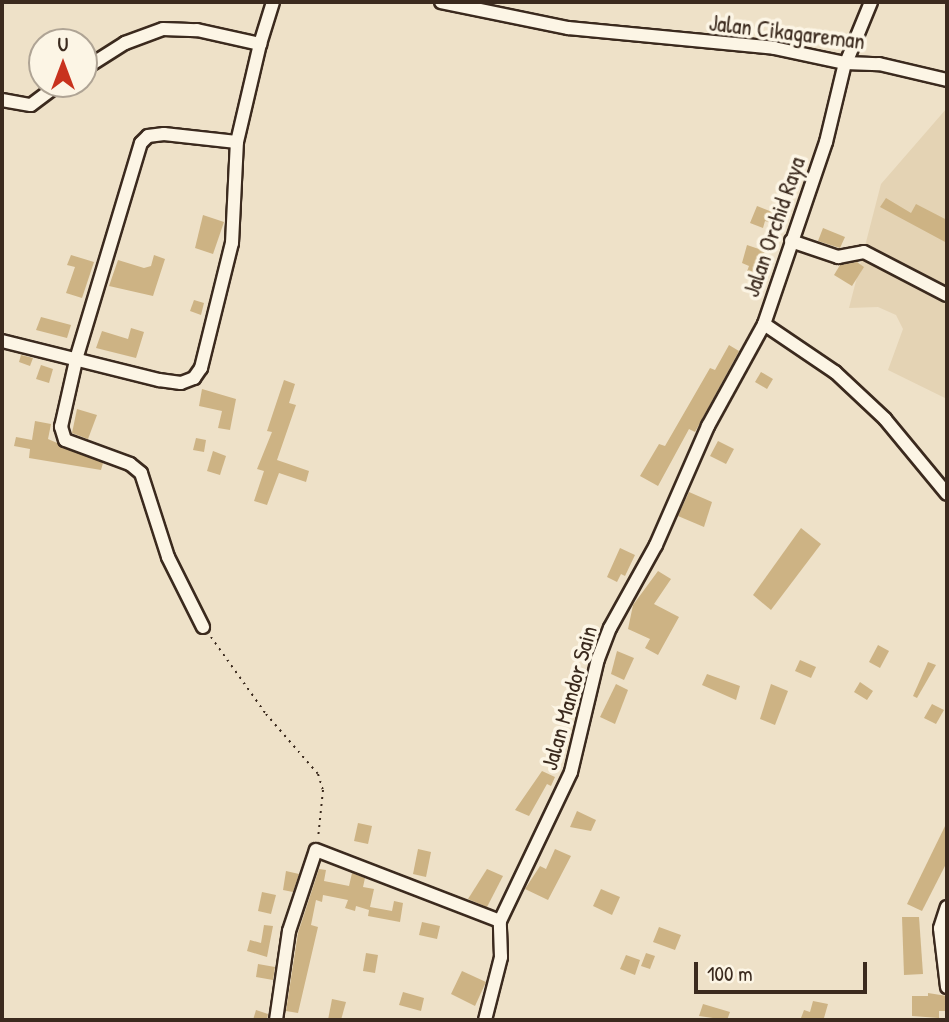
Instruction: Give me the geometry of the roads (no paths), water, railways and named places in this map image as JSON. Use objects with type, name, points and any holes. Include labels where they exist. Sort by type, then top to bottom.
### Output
[{"type":"street","points":[[2,341],[77,356],[181,383],[199,373],[232,243],[237,142],[260,44],[273,2]]},
{"type":"street","name":"Jalan Cikagareman","points":[[441,2],[533,22],[649,39],[774,48],[845,63],[879,64],[947,80]]},
{"type":"street","name":"Jalan Orchid Raya","points":[[871,2],[845,63],[833,118],[764,324],[835,372],[885,419],[947,494]]},
{"type":"street","points":[[98,60],[125,43],[163,29],[197,30],[260,44]]},
{"type":"street","points":[[2,100],[31,105],[41,98]]},
{"type":"street","points":[[203,627],[168,557],[141,473],[130,464],[62,437],[77,356],[141,143],[148,136],[164,134],[237,142]]},
{"type":"street","points":[[791,241],[838,257],[864,252],[947,295]]},
{"type":"street","name":"Jalan Mandor Sain","points":[[485,1020],[501,957],[500,921],[571,772],[598,659],[610,628],[656,545],[708,426],[764,324]]},
{"type":"street","points":[[276,1020],[289,931],[310,857],[319,850],[500,921]]},
{"type":"street","points":[[943,988],[940,928],[947,907]]}]
